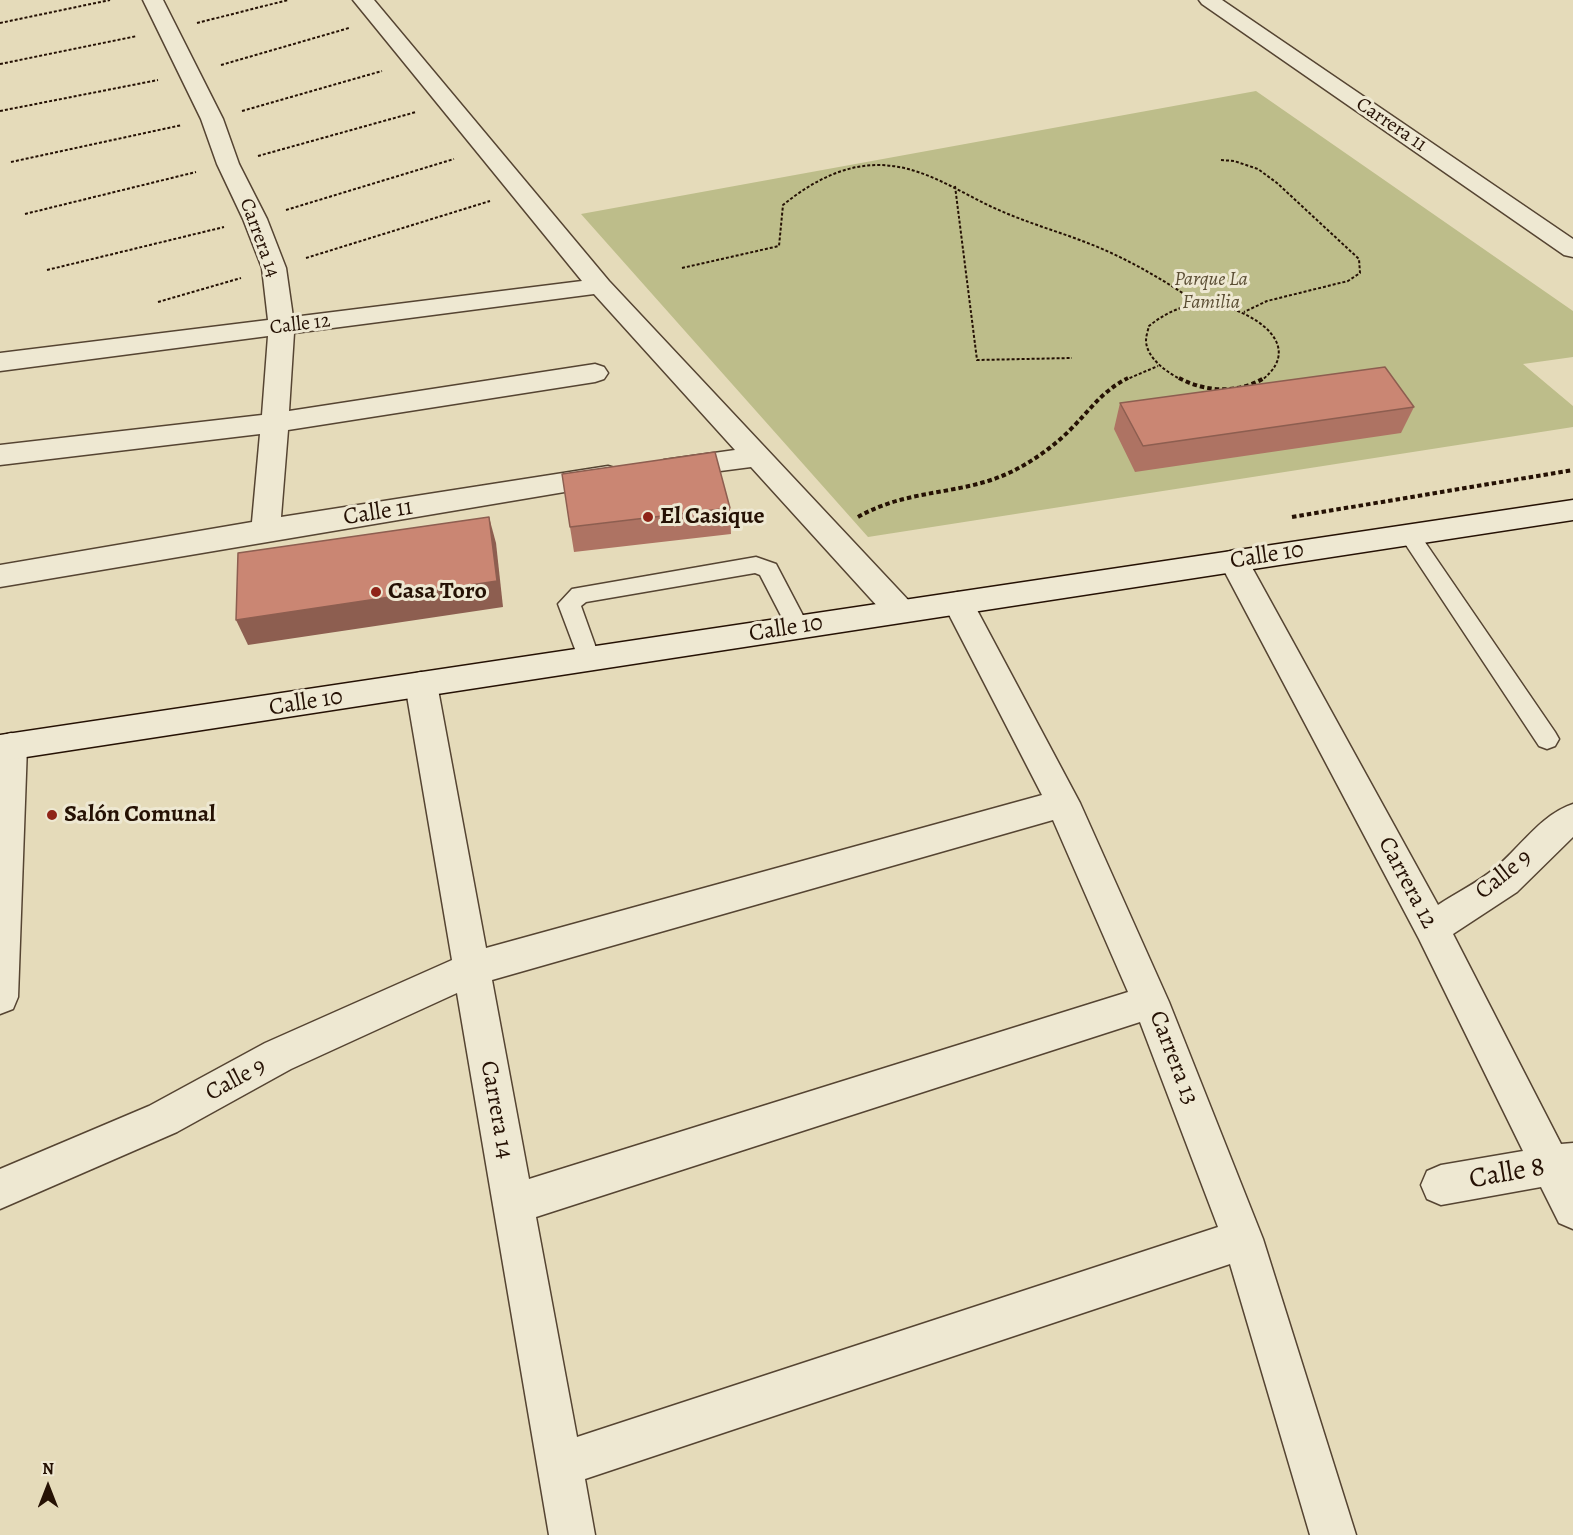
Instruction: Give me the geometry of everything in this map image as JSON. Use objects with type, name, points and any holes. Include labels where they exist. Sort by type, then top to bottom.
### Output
[{"type":"street","name":"Carrera 14","points":[[153,0],[212,119],[228,164],[255,219],[274,268],[282,328],[266,531]]},
{"type":"street","points":[[363,0],[600,286],[900,611]]},
{"type":"street","name":"Carrera 11","points":[[1209,0],[1573,250]]},
{"type":"street","name":"Calle 12","points":[[0,362],[600,286]]},
{"type":"street","points":[[0,455],[273,423],[595,373]]},
{"type":"street","name":"Calle 11","points":[[0,576],[637,472],[757,456]]},
{"type":"street","name":"Calle 10","points":[[6,747],[1573,510]]},
{"type":"street","name":"Carrera 12","points":[[1234,561],[1562,1164],[1573,1209]]},
{"type":"street","name":"Carrera 13","points":[[958,603],[1063,803],[1151,1002],[1243,1239],[1333,1535]]},
{"type":"street","name":"Carrera 14","points":[[421,684],[572,1535]]},
{"type":"street","points":[[0,997],[6,747]]},
{"type":"street","name":"Calle 9","points":[[0,1189],[163,1119],[278,1056],[471,969],[1063,803]]},
{"type":"street","name":"Calle 9","points":[[1432,928],[1505,881],[1556,831],[1573,818]]},
{"type":"street","points":[[513,1204],[1151,1002]]},
{"type":"street","name":"Calle 8","points":[[1441,1185],[1562,1164]]},
{"type":"street","points":[[560,1466],[1243,1239]]},
{"type":"lane","points":[[1410,534],[1546,739]]},
{"type":"lane","points":[[589,659],[569,604],[580,595],[756,565],[768,570],[798,627]]},
{"type":"path","points":[[0,22],[110,0]]},
{"type":"path","points":[[1221,160],[1234,161],[1264,173],[1341,240],[1359,259],[1360,273],[1348,281],[1268,301],[1243,312]]},
{"type":"path","points":[[682,268],[778,246],[783,205],[802,188],[836,173],[877,165],[914,169],[955,185],[999,210],[1116,255],[1167,283],[1199,304]]},
{"type":"path","points":[[955,185],[977,360],[1072,358]]},
{"type":"path","points":[[158,302],[522,191]]},
{"type":"path","points":[[1199,304],[1222,306],[1243,312],[1261,322],[1274,335],[1280,348],[1280,362],[1272,374],[1258,384],[1239,389],[1217,389],[1194,386],[1174,377],[1158,366],[1148,352],[1145,338],[1150,324],[1161,314],[1178,307],[1199,304]]},
{"type":"path","points":[[830,537],[864,512],[895,499],[976,484],[1010,472],[1045,450],[1070,430],[1104,393],[1126,379],[1158,366]]},
{"type":"green space","name":"Parque La Familia","points":[[1256,91],[1573,311],[1573,357],[1523,364],[1573,406],[1573,427],[868,537],[581,214]]},
{"type":"building","points":[[1385,367],[1414,407],[1143,446],[1120,403]]},
{"type":"building","points":[[715,452],[730,508],[570,527],[562,474]]},
{"type":"building","points":[[489,517],[497,581],[236,620],[238,553]]},
{"type":"place","name":"El Casique","points":[[648,517]]},
{"type":"place","name":"Casa Toro","points":[[376,592]]},
{"type":"place","name":"Salón Comunal","points":[[52,815]]}]
